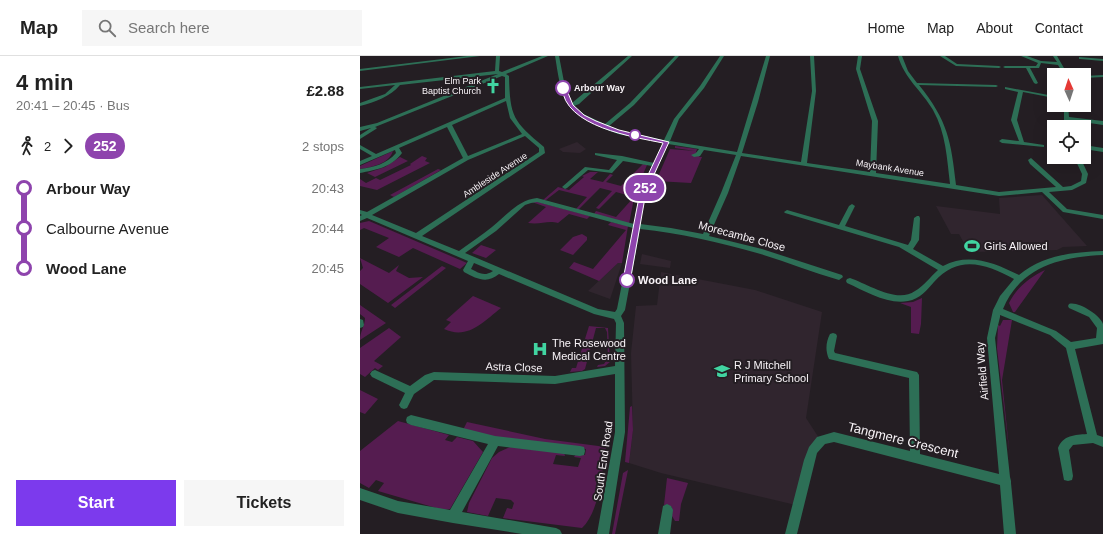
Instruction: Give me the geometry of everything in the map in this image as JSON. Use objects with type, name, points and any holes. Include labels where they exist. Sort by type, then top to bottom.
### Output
[{"type":"street","points":[[360,70],[478,56]]},
{"type":"street","points":[[498,56],[500,73]]},
{"type":"street","points":[[557,56],[564,92],[571,106],[630,56]]},
{"type":"street","points":[[604,127],[632,104],[677,56]]},
{"type":"street","points":[[362,215],[417,236],[596,312],[616,316],[621,310],[643,192],[677,119],[702,87],[722,56]]},
{"type":"street","points":[[705,237],[726,191],[740,154],[768,56]]},
{"type":"street","points":[[804,164],[814,91],[812,56]]},
{"type":"street","points":[[860,56],[858,69],[875,121],[873,175]]},
{"type":"street","points":[[900,56],[906,71],[934,108],[945,129],[953,187]]},
{"type":"street","points":[[942,56],[956,65],[999,67]]},
{"type":"street","points":[[1023,56],[1040,62],[1060,64]]},
{"type":"street","points":[[1055,56],[1062,68]]},
{"type":"street","points":[[360,129],[379,124],[500,73],[543,57]]},
{"type":"street","points":[[1080,58],[1103,60]]},
{"type":"street","points":[[1006,67],[1037,67],[1040,62]]},
{"type":"street","points":[[1028,68],[1036,83]]},
{"type":"street","points":[[360,88],[500,73]]},
{"type":"street","name":"Ambleside Avenue","points":[[417,236],[542,153],[542,148],[526,134],[509,114],[507,99],[507,76],[500,73]]},
{"type":"street","points":[[1091,77],[1103,76]]},
{"type":"street","points":[[360,105],[389,93],[395,89],[398,84]]},
{"type":"street","points":[[917,84],[996,86]]},
{"type":"street","points":[[1007,88],[1047,96]]},
{"type":"street","points":[[1021,91],[1014,120],[1022,143]]},
{"type":"street","points":[[360,163],[507,99]]},
{"type":"street","name":"Maybank Avenue","points":[[571,106],[583,116],[604,127],[618,132],[666,142],[999,194],[1072,188],[1084,182],[1085,174],[1080,164]]},
{"type":"street","points":[[1066,112],[1066,118],[1103,123]]},
{"type":"street","points":[[360,136],[379,124]]},
{"type":"street","points":[[449,125],[466,159]]},
{"type":"street","points":[[362,215],[466,159],[526,134]]},
{"type":"street","points":[[1002,141],[1042,146]]},
{"type":"street","points":[[360,147],[376,156]]},
{"type":"street","points":[[360,171],[376,168],[388,163],[399,153],[396,147]]},
{"type":"street","points":[[694,155],[698,155],[702,148]]},
{"type":"street","points":[[1091,148],[1103,150]]},
{"type":"street","points":[[597,154],[655,165]]},
{"type":"street","points":[[360,156],[367,160]]},
{"type":"street","points":[[565,187],[587,168],[610,172],[622,158]]},
{"type":"street","points":[[1031,160],[1032,163],[1062,189]]},
{"type":"street","points":[[1044,191],[1065,211],[1103,217]]},
{"type":"street","name":"Morecambe Close","points":[[459,254],[529,201],[537,200],[637,226],[671,230],[705,237],[759,251],[839,277]]},
{"type":"street","points":[[841,228],[852,206]]},
{"type":"street","points":[[787,212],[910,248],[942,269]]},
{"type":"street","points":[[910,248],[916,240],[917,218]]},
{"type":"street","name":"Airfield Way","points":[[1010,534],[991,338],[997,310],[1008,289],[1018,278],[1053,260],[1080,254],[1103,253]]},
{"type":"street","points":[[473,260],[469,264],[467,270],[484,278],[491,277],[498,270]]},
{"type":"street","points":[[850,282],[895,298],[909,298],[918,293],[942,269],[956,262],[976,262],[1001,269],[1018,278]]},
{"type":"street","points":[[1070,346],[1100,340],[1101,328],[1092,316],[1072,306]]},
{"type":"street","points":[[997,310],[1048,331],[1060,337],[1070,346],[1098,440],[1071,440],[1063,448],[1068,476]]},
{"type":"street","name":"South End Road","points":[[603,534],[620,432],[620,323],[616,316]]},
{"type":"street","points":[[832,336],[830,351],[832,356],[914,375],[915,457]]},
{"type":"street","name":"Astra Close","points":[[404,405],[411,390],[428,378],[434,376],[554,380],[619,369]]},
{"type":"street","points":[[375,374],[411,390]]},
{"type":"street","points":[[411,420],[495,442],[573,452]]},
{"type":"street","name":"Tangmere Crescent","points":[[792,534],[800,506],[810,454],[821,441],[834,437],[1006,481]]},
{"type":"street","points":[[453,517],[495,442]]},
{"type":"street","points":[[360,494],[398,507],[556,534]]},
{"type":"street","points":[[664,534],[667,510]]},
{"type":"shaded area","points":[[577,142],[586,149],[580,153],[563,152],[559,149]]},
{"type":"shaded area","points":[[675,146],[697,149],[696,152],[701,153],[699,157],[702,157],[691,183],[656,181],[670,149],[695,151],[675,148]]},
{"type":"shaded area","points":[[393,151],[384,162],[375,166],[360,169],[360,166]]},
{"type":"shaded area","points":[[422,156],[427,158],[425,161],[430,163],[377,190],[360,186],[360,179],[366,183],[376,178],[380,180],[411,165],[410,164]]},
{"type":"shaded area","points":[[400,157],[408,161],[375,177],[367,173],[385,167]]},
{"type":"shaded area","points":[[643,164],[647,165],[635,193],[629,224],[594,214],[596,211],[616,217],[634,197],[616,192],[599,209],[596,208],[612,191],[600,188],[578,210],[576,209],[587,197],[559,190],[546,200],[543,200],[558,187],[569,190],[584,177],[582,176],[590,172],[598,172],[590,179],[603,182],[610,174],[613,175],[606,182],[621,186]]},
{"type":"shaded area","points":[[438,169],[441,170],[394,197],[390,195]]},
{"type":"shaded area","points":[[1042,195],[1087,246],[1063,247],[1057,250],[969,252],[959,234],[951,234],[936,206],[1000,214],[999,198]]},
{"type":"shaded area","points":[[534,201],[590,216],[587,219],[569,214],[558,223],[528,223],[546,207],[532,202]]},
{"type":"shaded area","points":[[369,221],[467,263],[460,269],[413,248],[399,257],[376,247],[389,238],[364,228],[360,230],[360,223]]},
{"type":"shaded area","points":[[611,222],[628,226],[622,263],[618,263],[599,281],[569,268],[574,262],[593,269],[626,230],[608,225]]},
{"type":"shaded area","points":[[582,234],[587,237],[587,240],[573,255],[560,250],[573,237]]},
{"type":"shaded area","points":[[481,245],[496,250],[486,258],[472,253]]},
{"type":"shaded area","points":[[642,254],[671,261],[670,268],[640,264]]},
{"type":"shaded area","points":[[360,258],[389,273],[399,265],[396,271],[409,278],[423,277],[388,303],[360,284],[360,271],[363,268]]},
{"type":"shaded area","points":[[618,263],[622,263],[610,299],[588,291]]},
{"type":"shaded area","points":[[442,266],[446,268],[395,308],[391,305]]},
{"type":"shaded area","points":[[1045,270],[1015,312],[1013,312],[1009,303],[1015,292],[1034,276]]},
{"type":"shaded area","name":"R J Mitchell Primary School","points":[[661,272],[755,290],[822,312],[806,418],[821,441],[817,444],[800,506],[661,473],[629,463],[633,430],[631,353],[636,306],[657,305]]},
{"type":"shaded area","points":[[473,296],[501,308],[481,324],[468,331],[453,332],[444,329],[451,322],[446,320]]},
{"type":"shaded area","points":[[922,298],[919,334],[911,333],[911,307],[900,303],[913,302]]},
{"type":"shaded area","points":[[360,305],[386,323],[360,340],[365,318],[360,314]]},
{"type":"shaded area","points":[[1003,320],[1012,320],[1002,380],[1010,458],[997,348],[998,325],[1000,326]]},
{"type":"shaded area","points":[[589,326],[608,328],[610,362],[605,366],[597,367],[598,365],[604,364],[608,358],[607,332],[605,328],[596,328],[585,369],[582,371],[570,372],[572,368],[576,368]]},
{"type":"shaded area","points":[[389,328],[401,337],[374,361],[383,366],[378,370],[375,368],[365,377],[360,374],[360,348]]},
{"type":"shaded area","points":[[360,390],[378,399],[365,414],[360,412]]},
{"type":"shaded area","points":[[632,406],[633,430],[629,463],[625,462],[630,407]]},
{"type":"shaded area","points":[[398,421],[449,435],[445,440],[452,442],[457,437],[473,441],[483,452],[450,509],[443,510],[378,491],[384,483],[376,480],[369,488],[360,483],[360,451]]},
{"type":"shaded area","points":[[467,422],[545,439],[606,447],[599,490],[593,512],[582,528],[503,518],[507,508],[512,509],[514,503],[511,500],[496,498],[488,516],[467,512],[469,503],[492,458],[499,452],[510,447],[564,453],[565,456],[556,455],[553,464],[578,467],[581,458],[574,457],[576,454],[585,455],[586,449],[499,438],[463,430]]},
{"type":"shaded area","points":[[628,470],[615,534],[612,534],[623,473]]},
{"type":"shaded area","points":[[667,478],[688,483],[681,504],[679,521],[675,521],[672,516],[672,507],[664,505]]},
{"type":"bus line","name":"252","points":[[563,88],[567,100],[571,106],[583,116],[594,122],[618,132],[666,142],[643,192],[627,280]]},
{"type":"place","name":"Elm Park Baptist Church","points":[[493,86]]},
{"type":"place","name":"Arbour Way","points":[[563,88]]},
{"type":"place","name":"Girls Allowed","points":[[972,246]]},
{"type":"place","name":"Wood Lane","points":[[627,280]]},
{"type":"place","name":"The Rosewood Medical Centre","points":[[540,349]]},
{"type":"place","name":"R J Mitchell Primary School","points":[[722,371]]}]
